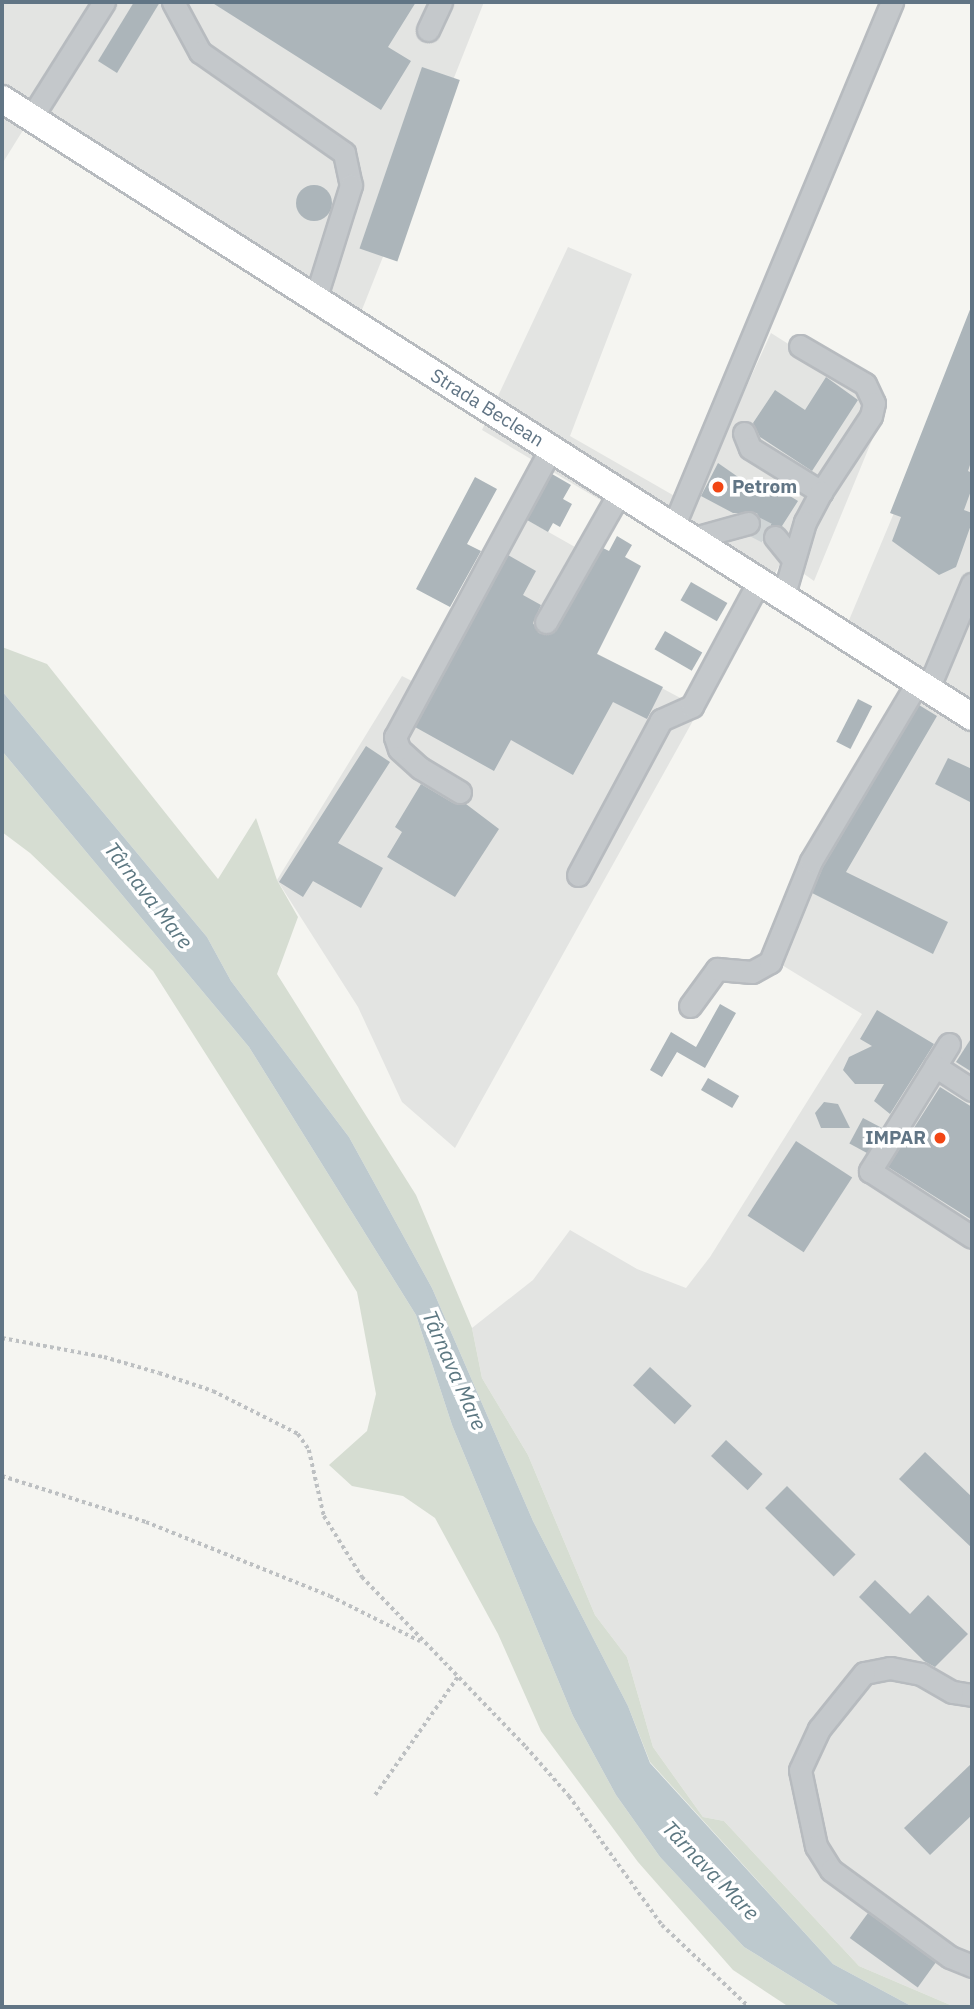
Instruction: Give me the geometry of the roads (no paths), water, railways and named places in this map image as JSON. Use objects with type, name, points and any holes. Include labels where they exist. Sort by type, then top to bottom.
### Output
[{"type":"main road","name":"Strada Beclean","points":[[2,99],[315,300],[621,490],[972,717]]},
{"type":"street","points":[[31,118],[104,2]]},
{"type":"street","points":[[173,2],[200,52],[344,153],[351,185],[315,300]]},
{"type":"street","points":[[428,30],[441,2]]},
{"type":"street","points":[[748,523],[684,532],[892,2]]},
{"type":"street","points":[[783,597],[792,558],[821,492],[871,416],[874,403],[864,384],[800,346]]},
{"type":"street","points":[[744,433],[750,449],[821,492]]},
{"type":"street","points":[[460,792],[420,768],[399,749],[395,737],[551,449]]},
{"type":"street","points":[[546,622],[621,490]]},
{"type":"street","points":[[775,537],[792,558]]},
{"type":"street","points":[[578,875],[661,720],[692,706],[760,579]]},
{"type":"street","points":[[690,1006],[717,969],[752,972],[771,962],[811,861],[923,686],[972,584]]},
{"type":"street","points":[[949,1044],[870,1171],[972,1237]]},
{"type":"street","points":[[935,1066],[972,1090]]},
{"type":"street","points":[[972,1695],[952,1692],[920,1674],[890,1668],[864,1673],[820,1729],[800,1770],[816,1846],[831,1870],[950,1957],[972,1966]]},
{"type":"water","name":"Târnava Mare","points":[[2,691],[207,937],[231,981],[349,1137],[432,1288],[533,1521],[628,1706],[650,1763],[833,1964],[913,2007],[841,2007],[744,1947],[660,1857],[616,1795],[573,1716],[452,1425],[416,1315],[249,1047],[2,751]]},
{"type":"tunnel","points":[[748,523],[775,537]]},
{"type":"place","name":"Petrom","points":[[718,487]]},
{"type":"place","name":"IMPAR","points":[[940,1138]]}]
